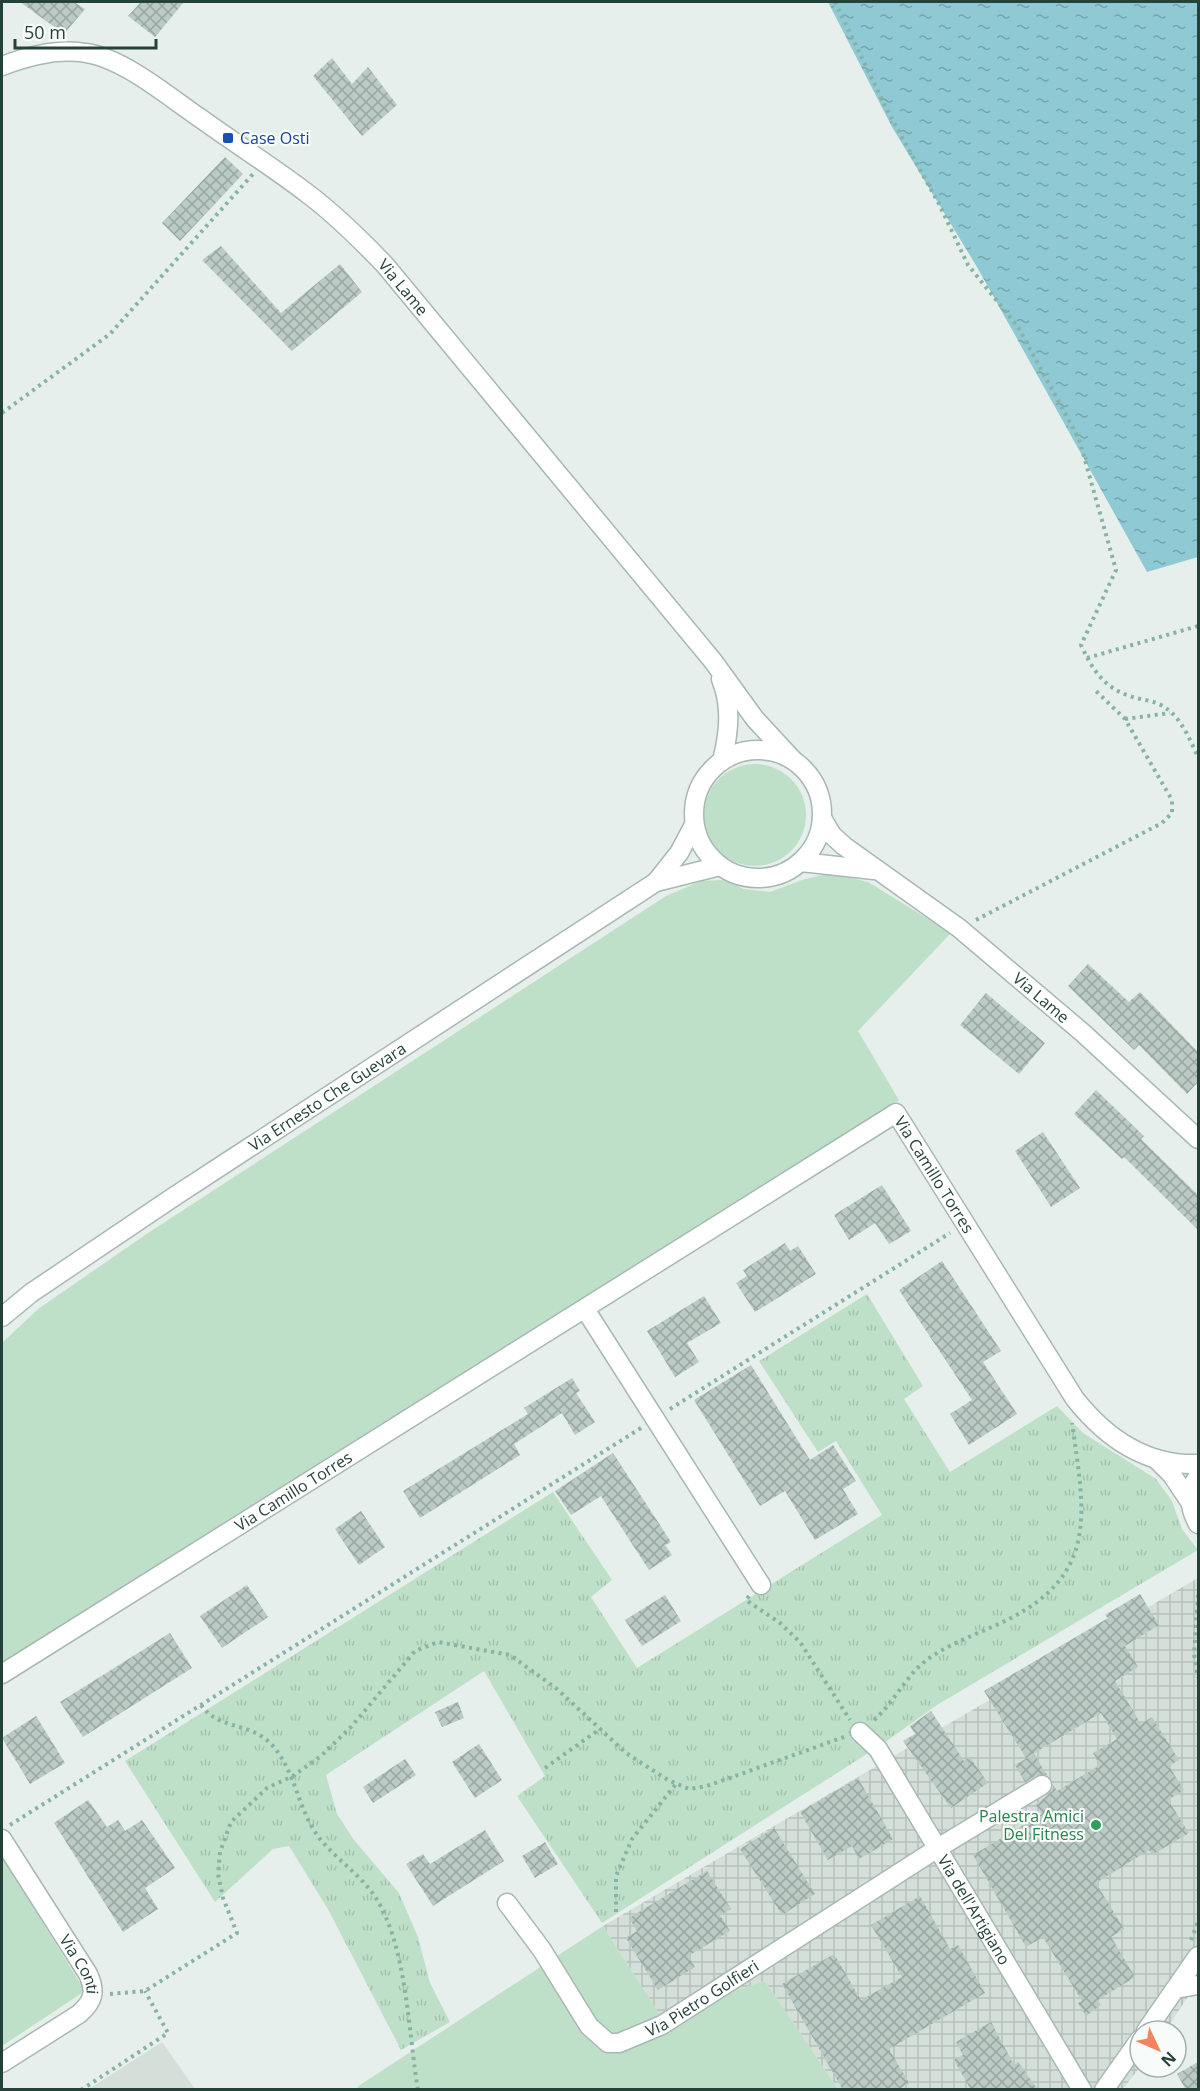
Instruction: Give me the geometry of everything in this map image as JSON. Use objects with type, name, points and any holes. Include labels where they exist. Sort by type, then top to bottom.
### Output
[{"type":"street","name":"Via Lame","points":[[2,66],[25,57],[62,52],[87,52],[110,59],[309,194],[350,230],[385,265],[713,661],[755,719],[792,760]]},
{"type":"street","name":"Via Lame","points":[[713,661],[724,687],[729,710],[728,733],[722,760]]},
{"type":"street","points":[[755,750],[775,752],[792,760],[807,772],[817,789],[822,818],[816,842],[801,862],[777,876],[756,879],[733,874],[720,866],[702,846],[694,825],[693,812],[697,793],[711,771],[722,760],[755,750]]},
{"type":"street","name":"Via Lame","points":[[822,818],[838,841],[875,870],[919,898],[959,928],[1083,1033],[1198,1139]]},
{"type":"street","name":"Via Ernesto Che Guevara","points":[[2,1317],[30,1293],[656,882],[679,853],[694,825]]},
{"type":"street","name":"Via Lame","points":[[801,862],[875,870]]},
{"type":"street","name":"Via Ernesto Che Guevara","points":[[656,882],[720,866]]},
{"type":"street","name":"Via Camillo Torres","points":[[2,1674],[896,1113],[1075,1399],[1095,1424],[1121,1443],[1156,1459],[1198,1464]]},
{"type":"street","points":[[585,1309],[761,1585]]},
{"type":"street","name":"Via Camillo Torres","points":[[1156,1459],[1172,1474],[1190,1502],[1198,1524]]},
{"type":"street","points":[[1190,1502],[1191,1490],[1198,1476]]},
{"type":"street","name":"Via dell'Artigiano","points":[[860,1732],[878,1749],[1082,2090]]},
{"type":"street","name":"Via Pietro Golfieri","points":[[507,1903],[542,1950],[589,2026],[608,2043],[618,2043],[662,2025],[938,1848],[1042,1785]]},
{"type":"street","name":"Via Conti","points":[[2,1839],[88,1974],[94,1995],[90,2005],[79,2014],[2,2063]]},
{"type":"street","points":[[1154,2019],[1198,1956]]},
{"type":"street","points":[[1175,1989],[1198,1985]]},
{"type":"street","points":[[1104,2090],[1128,2056]]},
{"type":"path","points":[[835,2],[887,110],[939,204],[968,265],[1018,327],[1079,439],[1107,530],[1116,570],[1081,645],[1093,671],[1117,691],[1161,705],[1171,713],[1181,723],[1198,757]]},
{"type":"path","points":[[2,413],[110,334],[263,163]]},
{"type":"path","points":[[1087,658],[1198,626]]},
{"type":"path","points":[[959,928],[1162,823],[1172,813],[1172,800],[1125,719],[1094,689]]},
{"type":"path","points":[[1125,719],[1171,713]]},
{"type":"path","points":[[2,1830],[965,1223]]},
{"type":"path","points":[[94,1995],[145,1991],[237,1933],[219,1882],[220,1852],[231,1822],[247,1804],[267,1788],[293,1776],[321,1756],[351,1727],[416,1651],[438,1642],[510,1655],[557,1689],[626,1753],[676,1784],[689,1789],[707,1786],[860,1732],[879,1716],[927,1660],[1011,1618],[1045,1597],[1068,1572],[1082,1539],[1082,1497],[1072,1420],[1075,1399]]},
{"type":"path","points":[[761,1585],[746,1600],[780,1623],[800,1642],[840,1706],[860,1732]]},
{"type":"path","points":[[1198,1595],[1194,1654],[1198,1678]]},
{"type":"path","points":[[201,1705],[209,1716],[258,1733],[273,1746],[293,1776],[304,1810],[316,1833],[374,1896],[389,1923],[400,1967],[418,2090]]},
{"type":"path","points":[[545,1768],[600,1729]]},
{"type":"path","points":[[616,1912],[616,1876],[632,1839],[676,1784]]},
{"type":"path","points":[[81,2090],[168,2033],[145,1991]]},
{"type":"shaded area","points":[[1198,1578],[1198,1982],[1173,2019],[1128,2019],[1128,2079],[1131,2079],[1123,2089],[838,2089],[765,1981],[660,2015],[603,1926]]},
{"type":"shaded area","points":[[162,2042],[195,2089],[89,2089]]},
{"type":"green space","points":[[755,764],[774,768],[791,779],[802,796],[806,815],[802,834],[791,851],[774,862],[755,866],[736,862],[719,851],[708,834],[704,815],[708,796],[719,779],[736,768]]},
{"type":"green space","points":[[830,873],[868,882],[951,933],[858,1031],[899,1100],[2,1665],[2,1343],[38,1309],[148,1233],[666,896],[701,881],[723,880],[744,889],[770,892]]},
{"type":"green space","points":[[867,1294],[923,1386],[904,1399],[950,1472],[1057,1406],[1083,1433],[1156,1479],[1172,1501],[1182,1529],[1198,1550],[937,1705],[884,1743],[602,1923],[517,1796],[545,1776],[484,1671],[326,1775],[337,1814],[354,1840],[399,1893],[418,1937],[430,1983],[450,2022],[401,2050],[329,1911],[289,1846],[273,1849],[215,1902],[125,1761],[553,1492],[612,1580],[591,1597],[637,1668],[882,1515],[836,1441],[818,1452],[759,1361]]},
{"type":"green space","points":[[2,1857],[85,1991],[2,2046]]},
{"type":"green space","points":[[603,1926],[660,2015],[765,1981],[838,2089],[359,2090],[357,2087]]},
{"type":"water","points":[[828,2],[1198,2],[1198,557],[1147,572],[977,267],[892,127]]},
{"type":"building","points":[[20,2],[74,2],[85,9],[64,34]]},
{"type":"building","points":[[141,2],[184,2],[155,37],[128,16]]},
{"type":"building","points":[[332,58],[352,84],[368,67],[397,105],[362,136],[313,76]]},
{"type":"building","points":[[225,157],[243,174],[180,241],[162,223]]},
{"type":"building","points":[[221,246],[281,313],[340,264],[362,292],[292,351],[202,260]]},
{"type":"building","points":[[1088,964],[1129,1002],[1140,992],[1198,1052],[1198,1082],[1187,1094],[1139,1045],[1134,1050],[1068,986]]},
{"type":"building","points":[[986,993],[1045,1043],[1019,1074],[960,1025]]},
{"type":"building","points":[[1096,1090],[1144,1136],[1141,1139],[1198,1195],[1198,1230],[1124,1157],[1122,1159],[1074,1114]]},
{"type":"building","points":[[1043,1132],[1080,1188],[1051,1207],[1015,1151]]},
{"type":"building","points":[[882,1185],[911,1231],[889,1244],[875,1223],[849,1240],[834,1215]]},
{"type":"building","points":[[785,1243],[790,1251],[798,1246],[816,1274],[755,1312],[736,1283],[747,1276],[743,1270]]},
{"type":"building","points":[[942,1261],[1001,1351],[983,1362],[1017,1414],[969,1445],[950,1414],[972,1400],[899,1290]]},
{"type":"building","points":[[704,1296],[721,1323],[687,1343],[699,1362],[675,1377],[647,1331]]},
{"type":"building","points":[[751,1365],[810,1460],[833,1445],[856,1481],[843,1489],[858,1514],[815,1540],[785,1491],[760,1506],[694,1400]]},
{"type":"building","points":[[572,1378],[580,1391],[576,1393],[595,1422],[575,1435],[562,1413],[514,1444],[520,1455],[420,1518],[403,1491],[528,1414],[524,1408]]},
{"type":"building","points":[[613,1453],[671,1542],[665,1545],[672,1555],[649,1570],[601,1496],[571,1515],[555,1491]]},
{"type":"building","points":[[361,1511],[385,1547],[359,1565],[335,1529]]},
{"type":"building","points":[[247,1585],[268,1617],[222,1648],[200,1616]]},
{"type":"building","points":[[1140,1594],[1159,1625],[1125,1646],[1138,1667],[1115,1681],[1141,1724],[1152,1717],[1179,1760],[1169,1766],[1184,1790],[1168,1800],[1189,1833],[1152,1855],[1149,1850],[1096,1883],[1124,1929],[1111,1937],[1135,1977],[1098,2000],[1101,2005],[1086,2016],[1078,2003],[1082,2001],[1043,1937],[1026,1947],[973,1855],[1042,1814],[1036,1805],[1052,1791],[1053,1785],[1057,1791],[1100,1765],[1093,1753],[1117,1739],[1101,1713],[1026,1758],[984,1691],[1108,1618],[1105,1615]]},
{"type":"building","points":[[665,1595],[681,1621],[642,1646],[625,1620]]},
{"type":"building","points":[[170,1633],[192,1668],[83,1737],[60,1702]]},
{"type":"building","points":[[458,1702],[464,1718],[442,1727],[435,1712]]},
{"type":"building","points":[[931,1711],[964,1761],[970,1757],[988,1783],[951,1808],[903,1741],[915,1734],[910,1726]]},
{"type":"building","points":[[36,1716],[65,1763],[30,1784],[2,1738]]},
{"type":"building","points":[[479,1744],[502,1780],[475,1798],[452,1762]]},
{"type":"building","points":[[1034,1754],[1047,1775],[1037,1775],[1025,1782],[1015,1765]]},
{"type":"building","points":[[405,1759],[416,1775],[373,1803],[363,1787]]},
{"type":"building","points":[[858,1778],[893,1839],[859,1859],[852,1846],[828,1860],[800,1812]]},
{"type":"building","points":[[88,1800],[107,1827],[118,1820],[125,1831],[142,1820],[175,1868],[145,1888],[158,1909],[123,1932],[54,1823]]},
{"type":"building","points":[[774,1828],[815,1894],[782,1915],[740,1849]]},
{"type":"building","points":[[485,1830],[504,1861],[433,1906],[406,1864],[423,1854],[430,1864]]},
{"type":"building","points":[[545,1842],[558,1864],[535,1878],[522,1856]]},
{"type":"building","points":[[707,1871],[731,1909],[720,1915],[730,1931],[688,1956],[695,1967],[658,1990],[626,1938],[637,1931],[629,1918]]},
{"type":"building","points":[[920,1896],[950,1949],[958,1945],[985,1993],[889,2049],[909,2083],[898,2090],[843,2090],[782,1984],[834,1954],[861,2000],[902,1977],[871,1925]]},
{"type":"building","points":[[991,2022],[1014,2065],[1018,2062],[1038,2090],[971,2090],[954,2060],[963,2055],[956,2042]]},
{"type":"building","points":[[1198,2062],[1198,2090],[1186,2090],[1180,2079],[1188,2079],[1188,2068]]},
{"type":"place","name":"Case Osti","points":[[228,138]]},
{"type":"place","name":"Palestra Amici Del Fitness","points":[[1096,1825]]}]
